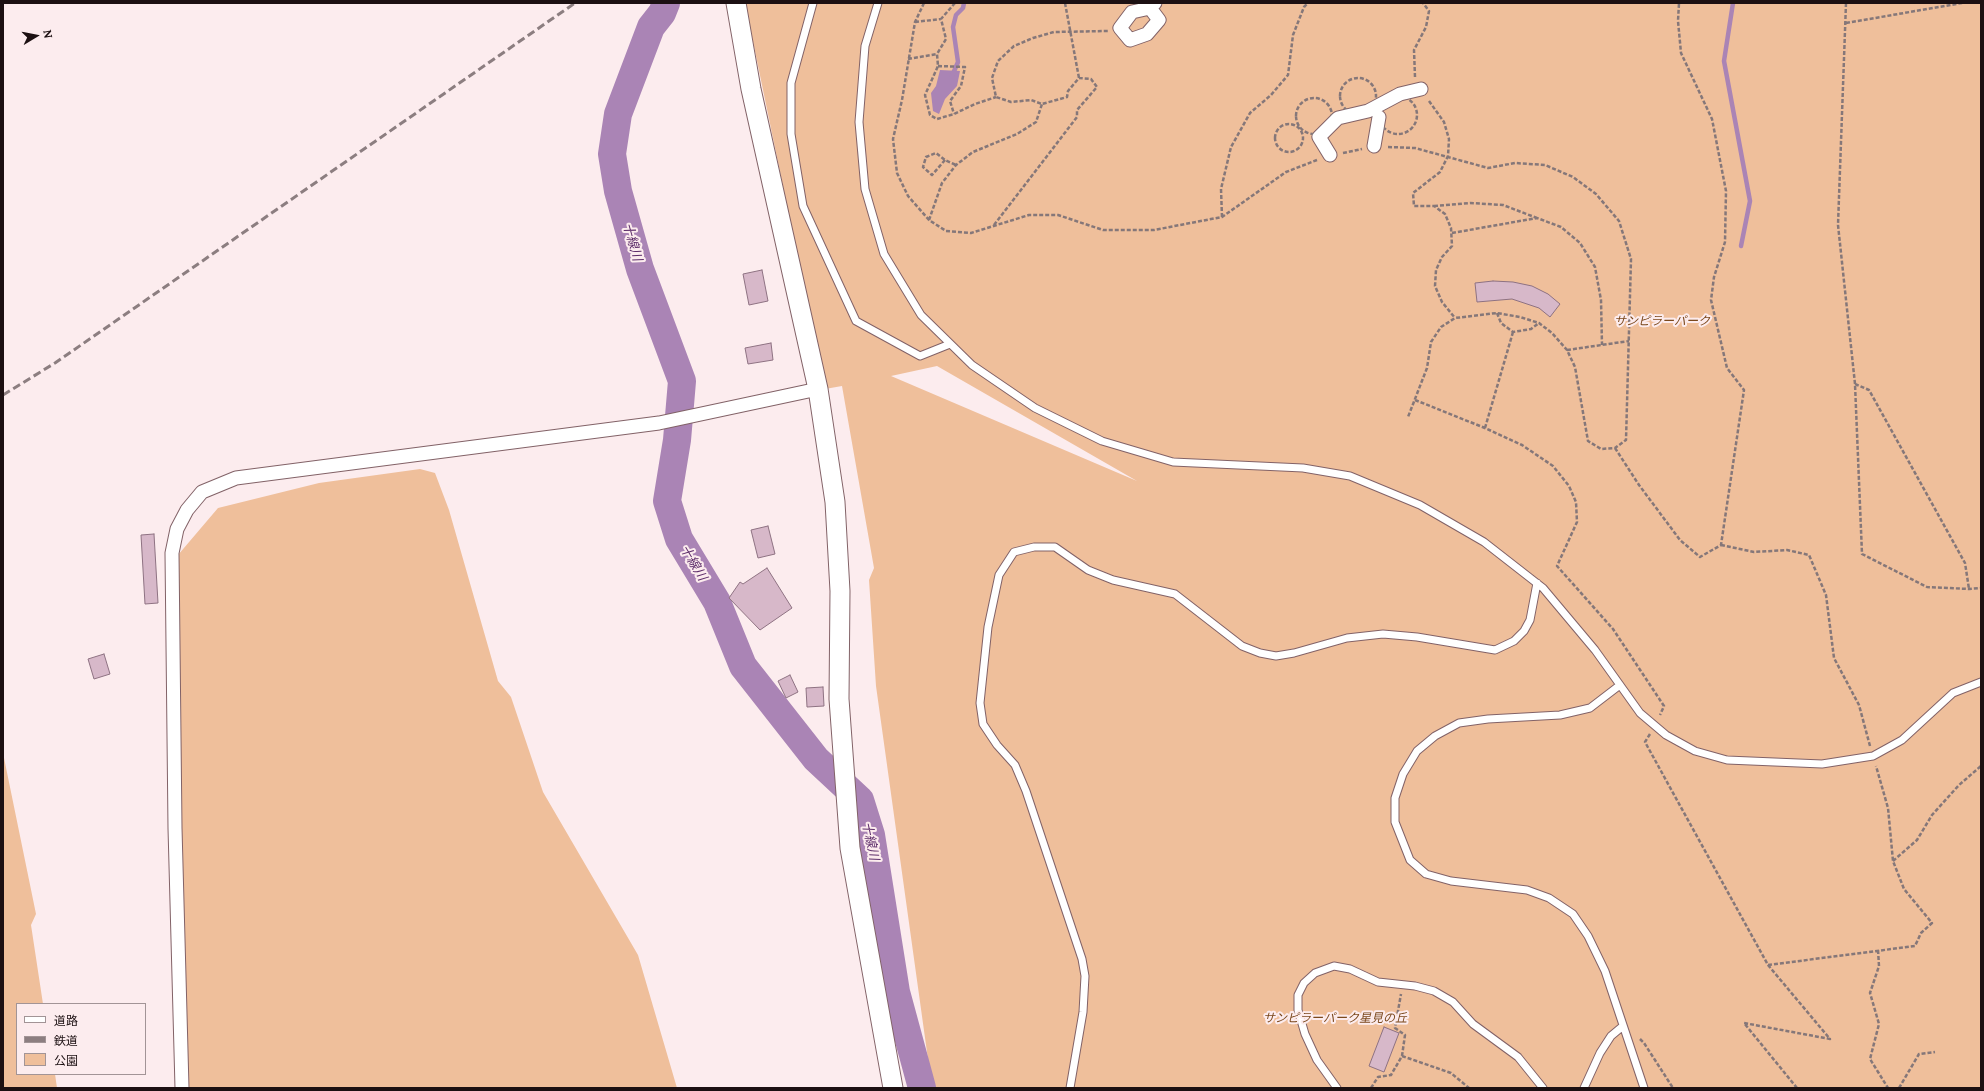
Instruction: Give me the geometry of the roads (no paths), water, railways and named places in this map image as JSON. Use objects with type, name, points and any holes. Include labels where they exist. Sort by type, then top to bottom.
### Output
[{"type":"street","points":[[736,3],[751,89],[818,389],[835,502],[840,591],[839,699],[850,848],[893,1088]]},
{"type":"street","points":[[1152,5],[1159,20],[1147,34],[1130,40],[1120,28],[1132,12],[1152,5]]},
{"type":"street","points":[[1330,155],[1319,137],[1338,118],[1374,114],[1391,98],[1421,89]]},
{"type":"street","points":[[1374,114],[1374,146]]},
{"type":"street","points":[[182,1088],[175,828],[172,561],[177,529],[187,510],[202,492],[236,478],[659,423],[818,389]]},
{"type":"lane","points":[[813,3],[791,83],[791,134],[803,206],[856,321],[920,356],[950,344]]},
{"type":"lane","points":[[878,3],[865,46],[859,122],[865,189],[884,254],[921,316],[972,365],[1035,408],[1102,441],[1173,462],[1303,468],[1350,476],[1420,505],[1484,542],[1543,588],[1595,650],[1640,713],[1666,735],[1695,751],[1727,760],[1822,764],[1872,756],[1902,740],[1953,693],[1981,682]]},
{"type":"lane","points":[[1070,1088],[1083,1012],[1085,976],[1082,959],[1026,790],[1015,765],[997,745],[983,724],[980,703],[988,627],[999,575],[1014,552],[1034,547],[1055,547],[1088,570],[1113,580],[1175,594],[1242,646],[1260,654],[1276,656],[1294,653],[1347,638],[1383,634],[1417,637],[1495,650],[1514,641],[1524,631],[1530,620],[1537,583]]},
{"type":"lane","points":[[1620,685],[1590,708],[1560,715],[1488,719],[1459,723],[1435,736],[1417,751],[1403,774],[1395,798],[1395,822],[1403,846],[1410,860],[1426,874],[1451,881],[1527,890],[1549,898],[1573,914],[1588,936],[1605,971],[1644,1088]]},
{"type":"lane","points":[[1337,1088],[1317,1060],[1305,1034],[1298,1010],[1298,995],[1304,984],[1315,973],[1334,966],[1350,969],[1378,982],[1403,986],[1415,986],[1434,991],[1453,1002],[1473,1024],[1518,1056],[1543,1088]]},
{"type":"lane","points":[[1584,1088],[1600,1053],[1611,1036],[1623,1026]]},
{"type":"waterway","name":"十線川","points":[[666,3],[662,13],[651,27],[618,114],[612,154],[618,191],[640,269],[682,381],[677,440],[667,501],[679,539],[717,602],[743,666],[816,759],[860,800],[871,835],[896,992],[922,1088]]},
{"type":"waterway","points":[[952,76],[958,62],[953,27],[956,15],[963,8],[964,3]]},
{"type":"waterway","points":[[1733,3],[1724,61],[1750,201],[1741,246]]},
{"type":"railway","points":[[3,395],[55,363],[575,3]]},
{"type":"park label","name":"サンピラーパーク","points":[[1662,322]]},
{"type":"park label","name":"サンピラーパーク星見の丘","points":[[1335,1019]]}]
